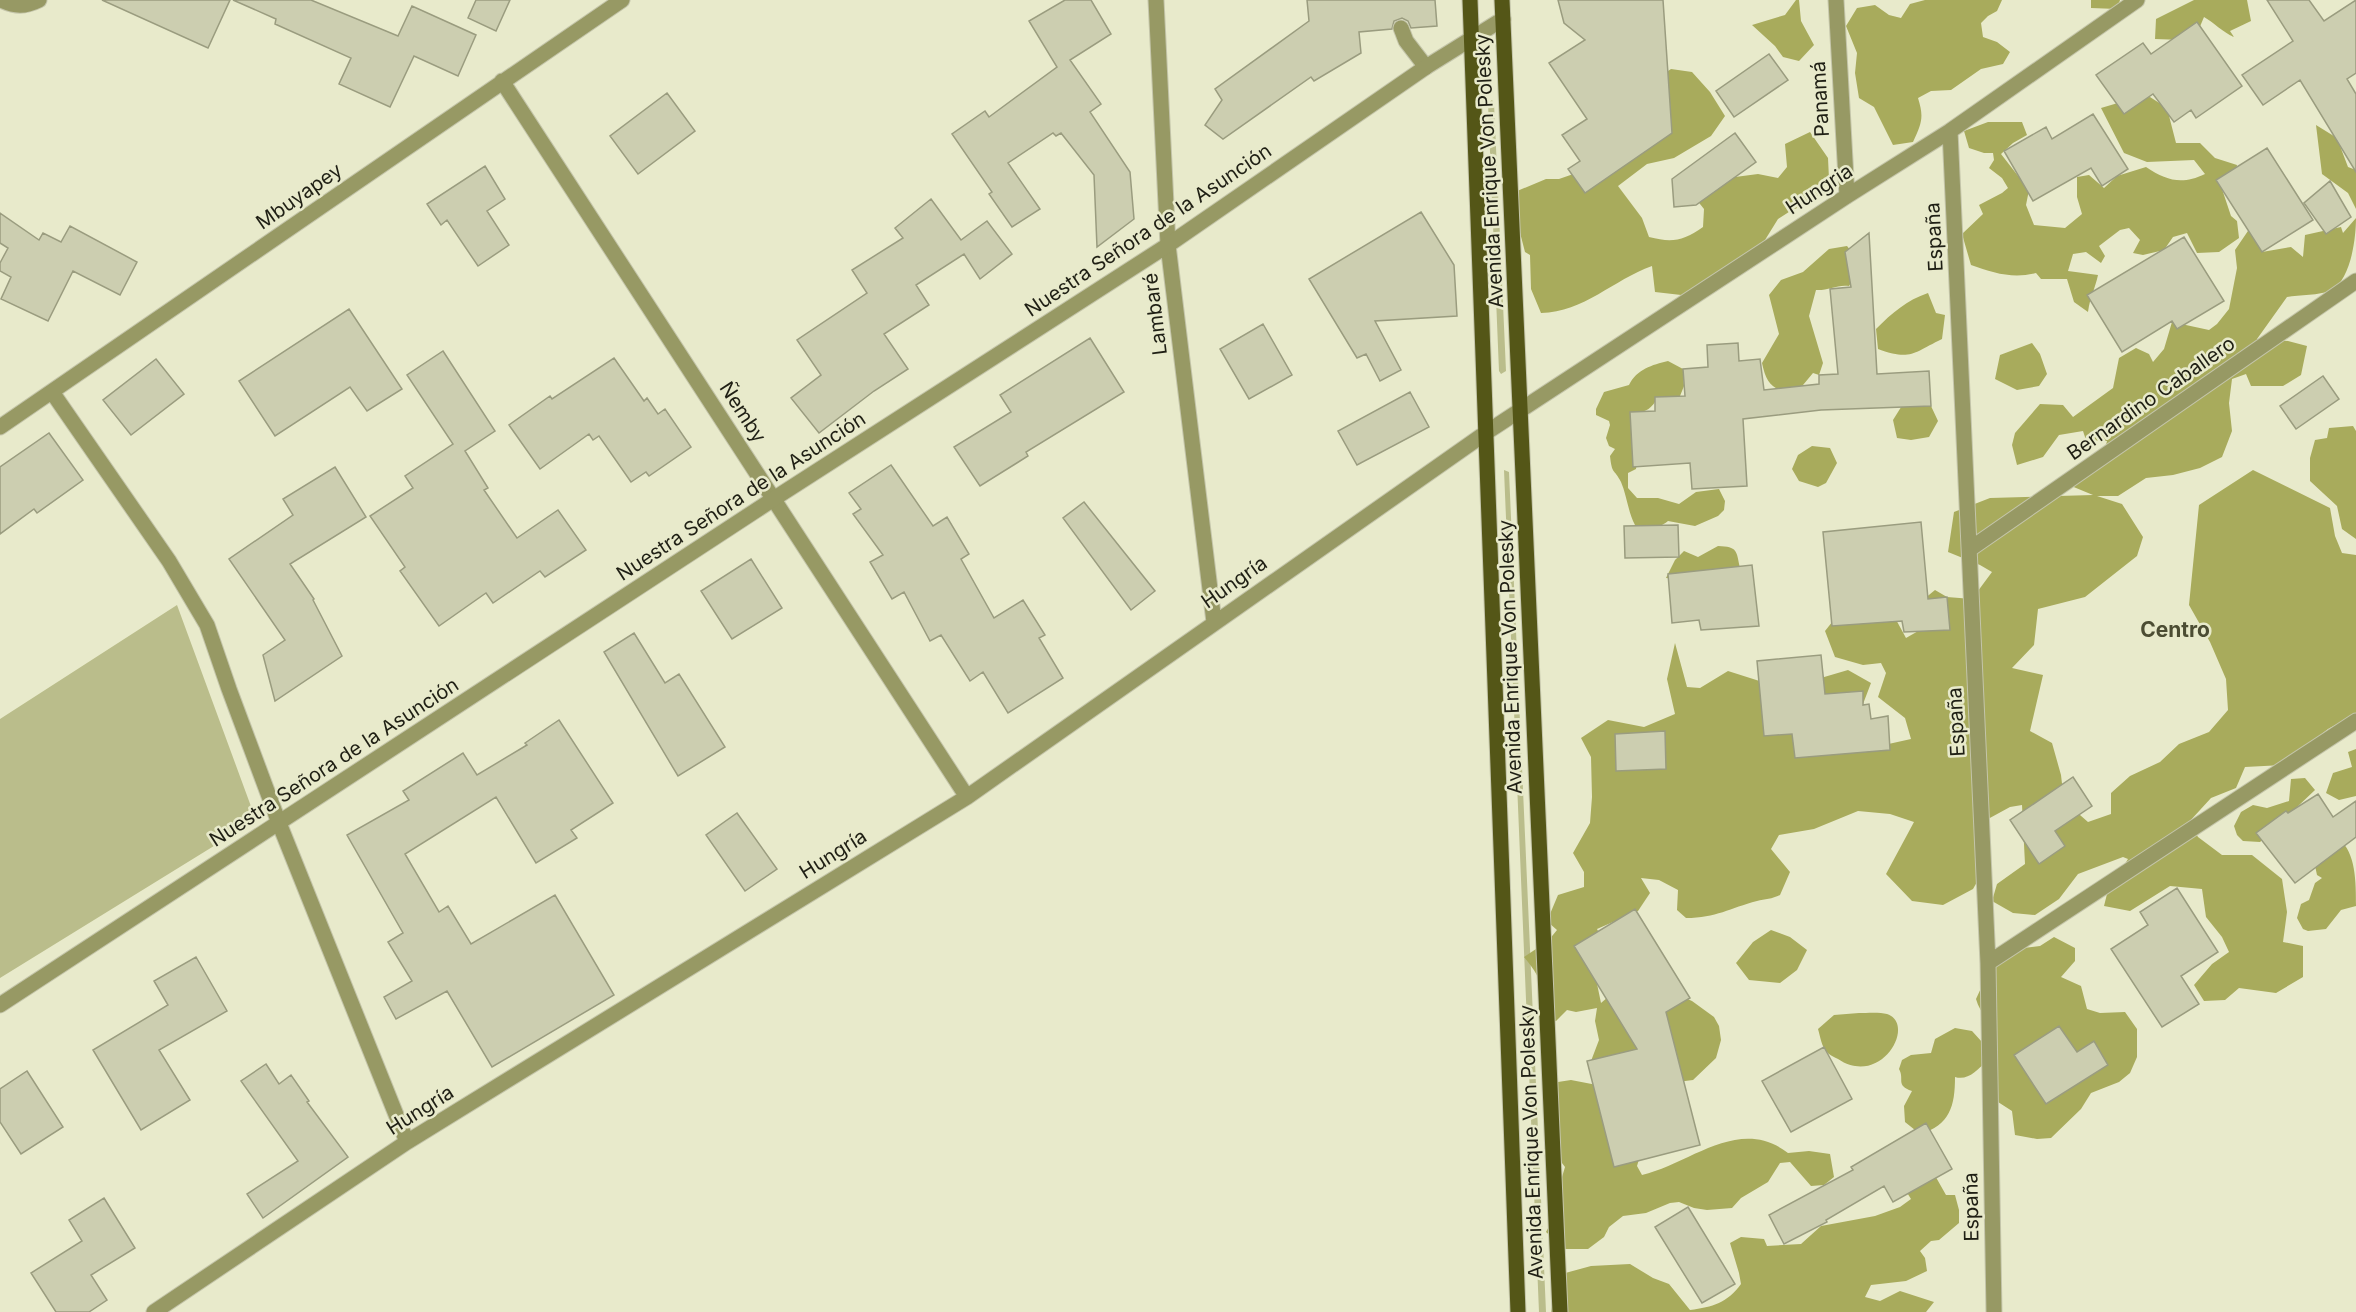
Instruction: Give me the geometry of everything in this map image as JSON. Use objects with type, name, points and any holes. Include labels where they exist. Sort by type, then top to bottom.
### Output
[{"type":"main road","name":"Avenida Enrique Von Polesky","points":[[1470,0],[1518,1312]]},
{"type":"main road","name":"Avenida Enrique Von Polesky","points":[[1502,0],[1560,1312]]},
{"type":"street","points":[[5,2],[24,7],[39,0]]},
{"type":"street","name":"Mbuyapey","points":[[0,427],[622,0]]},
{"type":"street","name":"Lambaré","points":[[1156,0],[1168,245],[1214,622]]},
{"type":"street","name":"Panamá","points":[[1836,0],[1847,196]]},
{"type":"street","name":"Hungria","points":[[1520,411],[1950,131],[2138,0]]},
{"type":"street","name":"Nuestra Señora de la Asunción","points":[[0,1005],[775,498],[1168,245],[1426,67],[1503,19]]},
{"type":"street","points":[[1401,28],[1406,41],[1426,67]]},
{"type":"street","name":"Ñemby","points":[[502,81],[775,498],[967,797]]},
{"type":"street","name":"España","points":[[1950,131],[1988,963],[1994,1312]]},
{"type":"street","name":"Bernardino Caballero","points":[[1970,549],[2356,281]]},
{"type":"street","points":[[52,392],[169,561],[207,625],[279,823],[407,1142]]},
{"type":"street","name":"Hungría","points":[[154,1312],[407,1142],[967,797],[1486,432],[1520,411]]},
{"type":"street","points":[[1988,963],[2356,721]]},
{"type":"green space","points":[[1796,0],[1799,0],[1801,21],[1814,45],[1799,61],[1783,57],[1775,46],[1752,25],[1785,15]]},
{"type":"green space","points":[[1925,0],[2002,0],[1997,11],[1981,23],[1983,37],[1997,42],[2010,52],[2003,64],[1981,69],[1951,90],[1931,91],[1918,98],[1921,120],[1913,142],[1893,145],[1874,107],[1859,98],[1855,73],[1857,53],[1846,26],[1857,8],[1875,5],[1889,15],[1901,18],[1910,4]]},
{"type":"green space","points":[[2091,0],[2120,0],[2117,9],[2091,8]]},
{"type":"green space","points":[[2194,0],[2247,0],[2251,21],[2230,31],[2234,37],[2204,17],[2196,36],[2183,40],[2155,39],[2156,19]]},
{"type":"green space","points":[[1671,69],[1692,72],[1710,92],[1725,116],[1711,136],[1674,158],[1647,164],[1618,186],[1642,218],[1649,237],[1677,240],[1696,232],[1703,227],[1704,209],[1696,199],[1720,179],[1758,174],[1778,178],[1787,167],[1785,144],[1810,132],[1828,158],[1829,179],[1815,201],[1792,210],[1778,219],[1765,240],[1690,296],[1655,292],[1652,266],[1571,307],[1541,313],[1531,289],[1530,255],[1525,252],[1510,194],[1546,179],[1559,179],[1582,171],[1639,91]]},
{"type":"green space","points":[[2150,97],[2167,108],[2176,143],[2200,143],[2215,158],[2237,165],[2235,177],[2222,189],[2231,216],[2237,221],[2239,238],[2219,252],[2197,253],[2187,233],[2173,237],[2164,250],[2143,255],[2133,253],[2140,240],[2129,228],[2120,230],[2099,246],[2105,256],[2101,263],[2086,252],[2073,254],[2068,271],[2098,275],[2088,312],[2074,302],[2067,279],[2041,279],[2036,273],[2003,274],[1971,265],[1962,234],[1983,214],[1979,205],[2008,188],[2002,178],[1989,168],[1994,160],[1993,153],[1984,153],[1969,148],[1964,131],[1988,122],[2022,122],[2027,135],[2013,143],[2001,154],[2029,190],[2026,205],[2034,225],[2065,228],[2082,214],[2077,197],[2077,177],[2089,175],[2104,188],[2117,176],[2146,167],[2161,176],[2175,180],[2189,180],[2205,174],[2194,160],[2147,162],[2124,153],[2101,108],[2128,100]]},
{"type":"green space","points":[[1492,100],[1494,103],[1506,371],[1501,374],[1499,371],[1488,103]]},
{"type":"green space","points":[[2316,125],[2337,138],[2348,167],[2356,170],[2356,209],[2348,193],[2322,174]]},
{"type":"green space","points":[[2356,218],[2351,258],[2337,286],[2326,292],[2287,297],[2257,339],[2288,341],[2307,346],[2301,375],[2283,386],[2251,386],[2246,374],[2232,379],[2229,403],[2232,431],[2222,457],[2200,468],[2173,475],[2146,478],[2118,496],[2097,496],[2122,504],[2143,537],[2137,556],[2085,597],[2038,609],[2034,645],[2012,668],[2043,675],[2030,731],[2052,743],[2061,775],[2064,801],[2088,822],[2111,814],[2111,793],[2130,776],[2160,762],[2179,744],[2209,732],[2228,710],[2226,679],[2210,642],[2189,605],[2199,505],[2253,470],[2330,508],[2335,536],[2342,553],[2356,555],[2356,714],[2328,729],[2283,765],[2245,767],[2236,788],[2211,798],[2189,822],[2198,837],[2222,855],[2252,855],[2282,879],[2287,912],[2283,942],[2303,946],[2303,977],[2276,993],[2239,988],[2225,1000],[2204,1001],[2194,985],[2212,964],[2229,952],[2222,937],[2206,917],[2202,889],[2170,886],[2130,911],[2104,906],[2107,894],[2128,859],[2123,857],[2078,874],[2059,899],[2035,915],[2013,913],[1992,901],[1997,884],[2025,864],[2022,805],[2010,807],[1988,819],[1985,868],[1973,889],[1943,905],[1912,901],[1886,874],[1914,822],[1890,814],[1858,811],[1814,829],[1779,835],[1771,849],[1790,872],[1780,895],[1715,914],[1686,918],[1677,910],[1678,890],[1659,880],[1641,878],[1650,893],[1638,911],[1597,929],[1599,933],[1596,979],[1601,1003],[1621,986],[1676,994],[1692,1001],[1714,1017],[1719,1026],[1721,1040],[1716,1058],[1693,1080],[1677,1082],[1591,1061],[1599,1040],[1595,1021],[1597,1008],[1576,1012],[1567,1010],[1556,1021],[1543,1021],[1538,1010],[1541,994],[1540,981],[1524,957],[1548,941],[1557,930],[1549,923],[1550,914],[1558,895],[1584,887],[1584,872],[1573,853],[1590,823],[1592,797],[1591,757],[1581,738],[1608,720],[1644,727],[1675,714],[1667,679],[1675,643],[1687,687],[1700,688],[1728,671],[1772,685],[1814,680],[1848,670],[1871,683],[1863,704],[1884,745],[1911,739],[1905,718],[1878,697],[1886,673],[1881,663],[1863,665],[1835,657],[1825,631],[1848,602],[1894,616],[1906,638],[1920,630],[1918,604],[1935,590],[1947,597],[1972,599],[1992,572],[1948,552],[1954,512],[1990,498],[2093,495],[2064,483],[2104,453],[2107,441],[2086,440],[2083,431],[2059,435],[2043,457],[2017,465],[2012,445],[2015,433],[2040,404],[2063,405],[2073,417],[2113,388],[2119,358],[2136,348],[2149,354],[2153,362],[2164,349],[2172,322],[2209,330],[2217,324],[2229,309],[2237,268],[2235,250],[2250,228],[2262,252],[2291,247],[2303,257],[2305,235],[2341,227],[2343,233]]},
{"type":"green space","points":[[1847,246],[1855,256],[1858,272],[1849,286],[1816,290],[1809,316],[1823,363],[1819,375],[1813,373],[1803,385],[1790,393],[1774,387],[1765,375],[1762,363],[1779,334],[1769,295],[1781,280],[1803,272],[1829,249]]},
{"type":"green space","points":[[1928,293],[1936,313],[1945,315],[1942,339],[1912,354],[1889,353],[1878,349],[1876,329],[1913,299]]},
{"type":"green space","points":[[2032,343],[2040,354],[2047,374],[2039,386],[2017,390],[1995,379],[2000,355]]},
{"type":"green space","points":[[1668,361],[1683,369],[1684,386],[1680,396],[1658,397],[1647,410],[1631,412],[1639,432],[1639,447],[1636,469],[1628,473],[1628,488],[1637,498],[1658,498],[1679,504],[1696,492],[1719,489],[1725,501],[1724,510],[1718,516],[1695,526],[1668,521],[1653,528],[1635,525],[1621,482],[1612,466],[1610,456],[1615,449],[1609,446],[1606,438],[1609,421],[1596,415],[1596,409],[1604,392],[1629,385],[1641,371]]},
{"type":"green space","points":[[1903,404],[1931,406],[1938,421],[1929,437],[1911,440],[1897,438],[1893,420]]},
{"type":"green space","points":[[2353,426],[2356,431],[2356,539],[2342,529],[2337,506],[2310,481],[2310,458],[2315,440],[2327,438],[2329,428]]},
{"type":"green space","points":[[1812,446],[1830,448],[1837,463],[1826,483],[1818,487],[1799,481],[1792,469],[1798,455]]},
{"type":"green space","points":[[1504,470],[1509,472],[1546,1312],[1539,1312]]},
{"type":"green space","points":[[1718,546],[1729,547],[1735,551],[1740,568],[1679,579],[1666,578],[1675,560],[1684,551],[1698,557]]},
{"type":"green space","points":[[177,605],[256,820],[0,978],[0,719]]},
{"type":"green space","points":[[2356,749],[2356,796],[2339,800],[2326,793],[2333,773],[2352,767],[2348,752]]},
{"type":"green space","points":[[2305,778],[2315,790],[2260,842],[2243,841],[2237,835],[2234,826],[2241,812],[2253,805],[2267,808],[2289,801],[2291,779]]},
{"type":"green space","points":[[2339,839],[2345,845],[2352,860],[2356,906],[2341,910],[2326,929],[2308,931],[2303,929],[2297,918],[2301,904],[2309,900],[2315,883],[2322,878],[2317,875],[2314,861]]},
{"type":"green space","points":[[1771,930],[1790,937],[1807,950],[1797,970],[1780,983],[1749,980],[1736,963],[1753,942]]},
{"type":"green space","points":[[2054,937],[2075,948],[2075,961],[2061,977],[2081,986],[2087,1009],[2100,1013],[2125,1012],[2137,1029],[2137,1057],[2130,1073],[2119,1082],[2091,1093],[2081,1109],[2051,1138],[2037,1139],[2015,1135],[2012,1111],[1998,1102],[1986,1062],[1968,1076],[1955,1077],[1954,1097],[1949,1113],[1938,1125],[1920,1134],[1905,1122],[1904,1106],[1912,1091],[1902,1084],[1899,1069],[1902,1060],[1911,1055],[1931,1053],[1935,1039],[1955,1028],[1972,1031],[1982,1042],[1994,1043],[1997,1024],[1984,1014],[1976,999],[1998,951],[2040,946]]},
{"type":"green space","points":[[1887,1014],[1895,1020],[1898,1029],[1896,1040],[1890,1051],[1880,1060],[1868,1066],[1854,1066],[1830,1055],[1823,1047],[1818,1029],[1834,1015]]},
{"type":"green space","points":[[1571,1080],[1602,1086],[1640,1156],[1637,1166],[1642,1175],[1733,1140],[1751,1139],[1770,1143],[1788,1153],[1809,1151],[1830,1154],[1834,1177],[1824,1185],[1811,1186],[1790,1162],[1780,1163],[1768,1182],[1741,1198],[1732,1208],[1707,1210],[1679,1202],[1670,1203],[1646,1213],[1623,1216],[1609,1227],[1604,1237],[1588,1249],[1565,1249],[1546,1232],[1555,1215],[1549,1209],[1547,1198],[1549,1185],[1562,1177],[1565,1167],[1560,1159],[1555,1138],[1555,1102],[1558,1082]]},
{"type":"green space","points":[[1933,1172],[1946,1195],[1955,1195],[1959,1210],[1959,1223],[1939,1240],[1931,1241],[1920,1251],[1925,1258],[1927,1271],[1906,1281],[1871,1285],[1865,1297],[1880,1301],[1900,1291],[1934,1302],[1926,1312],[1551,1312],[1558,1275],[1591,1266],[1630,1264],[1653,1278],[1669,1284],[1690,1310],[1713,1305],[1725,1300],[1741,1284],[1730,1243],[1741,1237],[1764,1239],[1767,1246],[1801,1244],[1821,1226],[1875,1216],[1900,1207],[1911,1199],[1906,1191]]},
{"type":"building","points":[[102,0],[230,0],[208,48]]},
{"type":"building","points":[[233,0],[311,0],[398,36],[412,6],[476,35],[458,76],[414,56],[390,107],[339,84],[351,58],[275,24],[276,19]]},
{"type":"building","points":[[476,0],[510,0],[496,31],[468,18]]},
{"type":"building","points":[[1065,0],[1091,0],[1111,34],[1070,60],[1101,104],[1090,112],[1130,172],[1134,219],[1097,247],[1094,175],[1061,133],[1056,136],[1053,133],[1008,163],[1040,209],[1012,227],[989,194],[992,192],[952,134],[985,111],[989,117],[1057,67],[1029,21]]},
{"type":"building","points":[[1307,0],[1435,0],[1437,26],[1411,28],[1408,21],[1402,18],[1394,21],[1392,29],[1359,32],[1361,53],[1314,81],[1311,77],[1223,139],[1205,125],[1222,100],[1215,89],[1309,21]]},
{"type":"building","points":[[1558,0],[1663,0],[1672,133],[1585,193],[1568,169],[1580,161],[1562,135],[1587,119],[1549,63],[1585,40],[1564,23]]},
{"type":"building","points":[[2267,0],[2309,0],[2324,21],[2356,0],[2356,73],[2347,79],[2356,94],[2356,172],[2300,80],[2263,105],[2242,75],[2293,41]]},
{"type":"building","points":[[2197,22],[2242,86],[2196,118],[2191,110],[2174,122],[2153,94],[2124,114],[2096,75],[2143,43],[2151,54]]},
{"type":"building","points":[[1769,54],[1788,80],[1734,117],[1716,91]]},
{"type":"building","points":[[667,93],[695,131],[638,174],[610,136]]},
{"type":"building","points":[[2093,114],[2128,169],[2102,186],[2091,168],[2033,201],[2004,151],[2046,127],[2052,139]]},
{"type":"building","points":[[1735,133],[1756,162],[1696,205],[1674,207],[1672,179]]},
{"type":"building","points":[[2267,148],[2313,220],[2262,252],[2216,180]]},
{"type":"building","points":[[485,166],[505,199],[487,211],[509,245],[478,266],[447,220],[441,225],[427,204]]},
{"type":"building","points":[[2330,181],[2351,217],[2326,234],[2304,203]]},
{"type":"building","points":[[931,199],[961,240],[987,221],[1012,254],[980,279],[964,254],[916,285],[929,305],[884,334],[908,369],[874,391],[819,433],[791,398],[821,375],[797,340],[867,293],[852,270],[903,238],[895,228]]},
{"type":"building","points":[[1421,212],[1454,265],[1457,316],[1375,321],[1401,370],[1380,381],[1366,354],[1357,358],[1309,279]]},
{"type":"building","points":[[0,213],[39,240],[43,233],[61,242],[70,226],[137,262],[120,295],[73,271],[48,321],[1,299],[11,277],[0,271],[0,263],[8,248],[0,243]]},
{"type":"building","points":[[1869,233],[1877,374],[1929,371],[1931,406],[1821,410],[1743,419],[1747,486],[1692,489],[1690,463],[1633,467],[1630,412],[1655,411],[1655,397],[1685,396],[1683,369],[1708,367],[1707,345],[1738,343],[1739,361],[1760,359],[1764,390],[1819,384],[1819,375],[1838,374],[1830,289],[1851,287],[1845,252]]},
{"type":"building","points":[[2184,237],[2224,301],[2177,329],[2172,321],[2122,352],[2087,295]]},
{"type":"building","points":[[349,309],[402,389],[367,411],[350,387],[275,436],[239,381]]},
{"type":"building","points":[[1263,324],[1292,375],[1249,399],[1220,349]]},
{"type":"building","points":[[1090,338],[1124,392],[1026,452],[1028,456],[980,486],[954,447],[1011,412],[1000,395]]},
{"type":"building","points":[[443,351],[495,431],[465,451],[488,488],[484,490],[517,538],[558,510],[586,550],[545,577],[540,571],[493,603],[486,593],[439,626],[400,571],[405,567],[370,516],[413,488],[405,476],[453,444],[407,375]]},
{"type":"building","points":[[614,358],[644,401],[647,398],[658,414],[665,409],[691,447],[649,476],[646,472],[631,482],[599,436],[593,440],[589,434],[540,469],[509,425],[550,396],[552,399]]},
{"type":"building","points":[[156,359],[184,394],[131,435],[103,400]]},
{"type":"building","points":[[2323,376],[2339,399],[2296,429],[2280,406]]},
{"type":"building","points":[[1410,392],[1429,427],[1357,465],[1338,431]]},
{"type":"building","points":[[49,433],[83,480],[37,513],[34,509],[0,534],[0,467]]},
{"type":"building","points":[[891,465],[933,526],[947,517],[969,554],[961,559],[994,618],[1023,600],[1045,635],[1039,638],[1063,678],[1008,713],[983,672],[970,681],[941,635],[930,641],[904,592],[892,599],[870,562],[883,555],[853,514],[861,509],[849,493]]},
{"type":"building","points":[[335,467],[366,517],[290,564],[314,599],[342,656],[275,701],[263,655],[285,640],[229,559],[293,515],[283,499]]},
{"type":"building","points":[[1084,502],[1155,591],[1131,610],[1063,518]]},
{"type":"building","points":[[1921,522],[1928,599],[1947,597],[1950,630],[1904,632],[1902,621],[1832,626],[1823,532]]},
{"type":"building","points":[[1678,525],[1679,557],[1625,558],[1624,526]]},
{"type":"building","points":[[751,559],[782,608],[732,639],[701,591]]},
{"type":"building","points":[[1752,565],[1759,626],[1701,630],[1699,620],[1672,623],[1668,574]]},
{"type":"building","points":[[634,633],[665,683],[679,674],[725,747],[678,776],[604,652]]},
{"type":"building","points":[[1821,655],[1825,694],[1863,691],[1863,705],[1869,704],[1871,719],[1888,716],[1890,750],[1795,758],[1792,734],[1764,736],[1757,661]]},
{"type":"building","points":[[559,720],[613,803],[571,830],[577,838],[536,863],[496,797],[405,854],[439,912],[448,906],[471,944],[555,895],[614,995],[492,1067],[447,991],[396,1019],[384,997],[412,981],[388,942],[403,933],[347,835],[409,800],[403,791],[463,753],[477,775],[527,745],[525,743]]},
{"type":"building","points":[[1665,731],[1666,769],[1616,771],[1615,734]]},
{"type":"building","points":[[2073,777],[2092,806],[2055,831],[2065,846],[2039,864],[2010,820]]},
{"type":"building","points":[[2318,794],[2333,817],[2356,801],[2356,837],[2295,883],[2256,833],[2286,811],[2288,813]]},
{"type":"building","points":[[737,813],[777,869],[745,891],[706,835]]},
{"type":"building","points":[[2177,888],[2218,952],[2181,976],[2199,1004],[2162,1027],[2111,949],[2148,925],[2140,912]]},
{"type":"building","points":[[1635,909],[1690,998],[1666,1012],[1700,1145],[1614,1167],[1587,1061],[1637,1049],[1574,946]]},
{"type":"building","points":[[196,957],[227,1011],[159,1050],[190,1100],[141,1130],[93,1050],[168,1005],[154,981]]},
{"type":"building","points":[[2059,1026],[2077,1052],[2094,1041],[2108,1065],[2046,1104],[2014,1055]]},
{"type":"building","points":[[1824,1047],[1852,1099],[1791,1132],[1762,1081]]},
{"type":"building","points":[[266,1064],[279,1084],[291,1075],[309,1101],[307,1102],[348,1157],[263,1218],[247,1194],[298,1161],[241,1081]]},
{"type":"building","points":[[27,1071],[63,1127],[21,1154],[0,1122],[0,1089]]},
{"type":"building","points":[[1926,1123],[1952,1169],[1893,1202],[1884,1186],[1826,1220],[1827,1222],[1784,1244],[1769,1215],[1853,1170],[1851,1167]]},
{"type":"building","points":[[104,1198],[135,1248],[91,1275],[107,1300],[89,1312],[56,1312],[31,1273],[82,1241],[69,1220]]},
{"type":"building","points":[[1688,1207],[1735,1284],[1702,1303],[1655,1227]]},
{"type":"district","name":"Centro","points":[[2175,629]]}]
